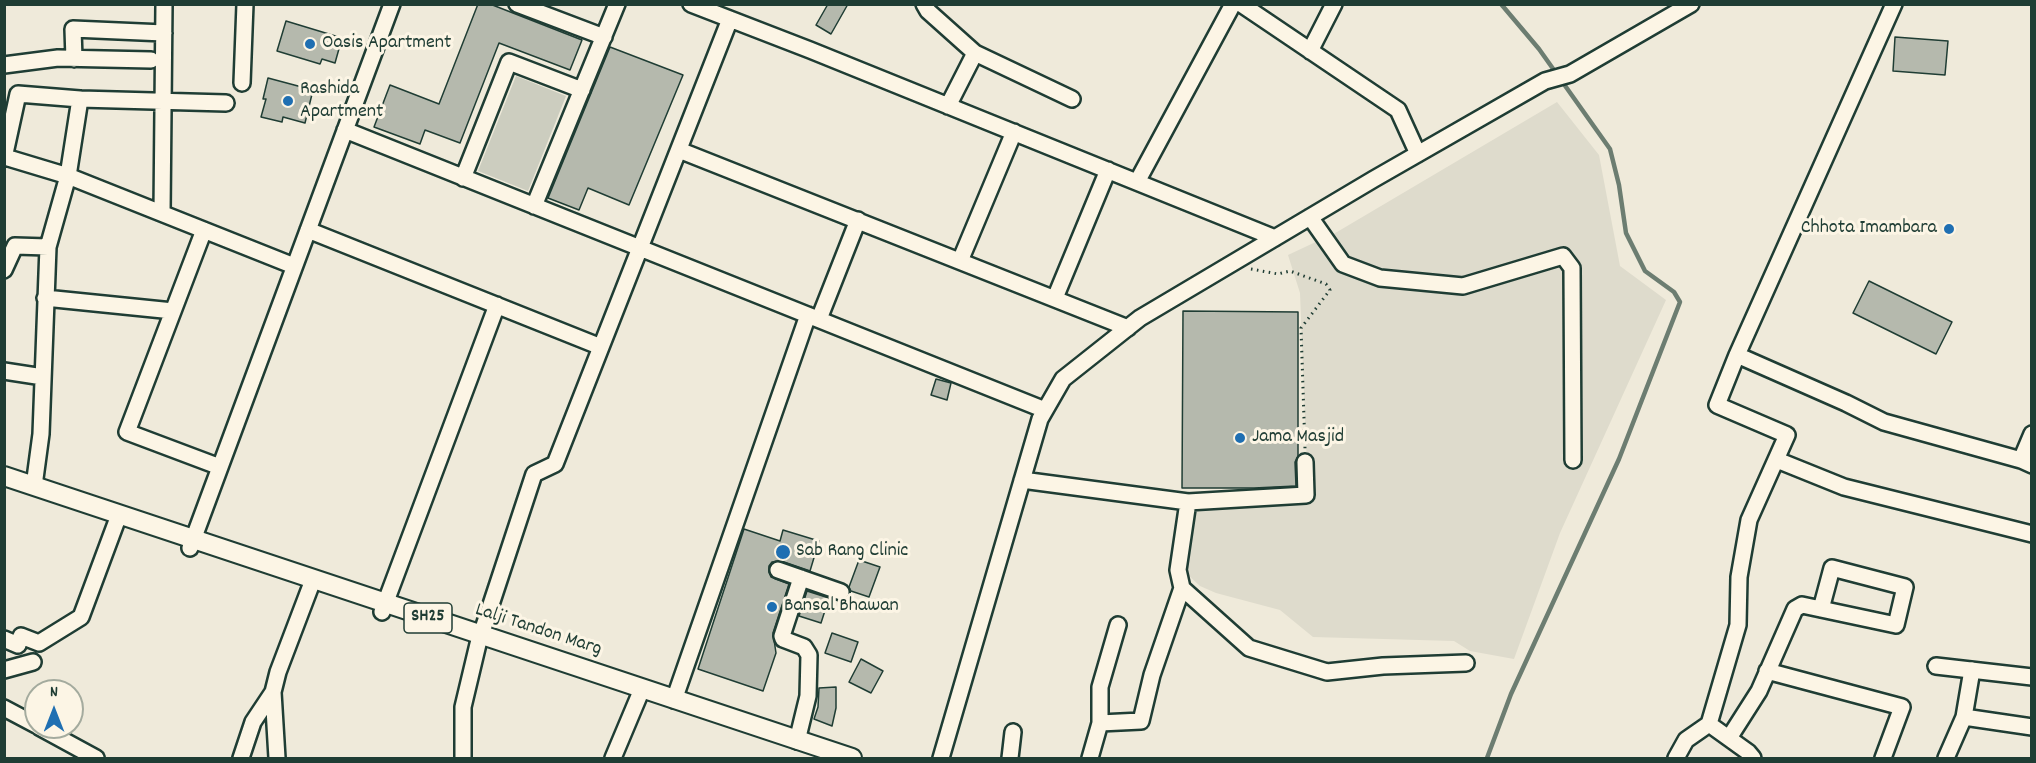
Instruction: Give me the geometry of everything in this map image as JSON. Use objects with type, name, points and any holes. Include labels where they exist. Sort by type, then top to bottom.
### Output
[{"type":"main road","name":"Lalji Tandon Marg","points":[[16,484],[116,523],[191,544]]},
{"type":"main road","name":"Lalji Tandon Marg","points":[[16,484],[640,694],[818,759]]},
{"type":"main road","name":"Lalji Tandon Marg","points":[[640,694],[674,700],[852,759]]},
{"type":"street","points":[[162,213],[164,4]]},
{"type":"street","points":[[242,83],[245,4]]},
{"type":"street","points":[[191,544],[392,4]]},
{"type":"street","points":[[517,4],[604,37]]},
{"type":"street","points":[[534,206],[617,4]]},
{"type":"street","points":[[691,4],[715,9],[730,19],[1275,238]]},
{"type":"street","points":[[924,4],[928,11],[975,53],[1072,99]]},
{"type":"street","points":[[1137,182],[1233,4]]},
{"type":"street","points":[[1241,4],[1398,110],[1418,154]]},
{"type":"street","points":[[1310,51],[1334,4]]},
{"type":"street","points":[[941,759],[1040,419],[1064,379],[1140,318],[1545,81],[1570,74],[1691,4]]},
{"type":"street","points":[[1676,759],[1686,740],[1708,724],[1738,625],[1739,577],[1749,520],[1787,435],[1717,405],[1737,355],[1894,4]]},
{"type":"street","points":[[463,759],[463,707],[479,640],[534,474],[555,464],[730,19]]},
{"type":"street","points":[[74,59],[72,29],[164,33]]},
{"type":"street","points":[[948,106],[975,53]]},
{"type":"street","points":[[4,65],[58,58],[151,60]]},
{"type":"street","points":[[463,178],[509,62],[582,90]]},
{"type":"street","points":[[226,103],[80,99],[18,94],[5,158],[68,176],[294,266]]},
{"type":"street","points":[[16,484],[41,434],[48,248],[68,176],[80,99]]},
{"type":"street","points":[[345,130],[1045,410]]},
{"type":"street","points":[[960,261],[1014,132]]},
{"type":"street","points":[[679,150],[1128,328]]},
{"type":"street","points":[[1055,298],[1108,170]]},
{"type":"street","points":[[1310,218],[1343,264],[1380,278],[1463,286],[1563,256],[1572,268],[1573,460]]},
{"type":"street","points":[[674,700],[813,317],[858,220]]},
{"type":"street","points":[[204,230],[127,432],[220,467]]},
{"type":"street","points":[[308,230],[601,347]]},
{"type":"street","points":[[4,270],[15,246],[48,248]]},
{"type":"street","points":[[45,298],[173,311]]},
{"type":"street","points":[[385,608],[497,306]]},
{"type":"street","points":[[1737,355],[1884,422],[2026,462],[2031,434]]},
{"type":"street","points":[[4,371],[43,377]]},
{"type":"street","points":[[1777,460],[1844,487],[2031,534]]},
{"type":"street","points":[[1022,480],[1188,502],[1306,495],[1305,462]]},
{"type":"street","points":[[1100,723],[1141,721],[1152,675],[1182,588],[1178,570],[1188,502]]},
{"type":"street","points":[[4,639],[18,645],[21,636],[39,643],[81,617],[116,523]]},
{"type":"street","points":[[1729,738],[1759,691],[1795,609],[1802,605],[1896,625],[1905,587],[1832,568],[1821,609]]},
{"type":"street","points":[[778,570],[841,592]]},
{"type":"street","points":[[797,741],[808,696],[809,655],[804,647],[783,639],[782,636],[801,578]]},
{"type":"street","points":[[241,759],[253,722],[273,692],[311,584]]},
{"type":"street","points":[[1182,588],[1249,648],[1327,672],[1383,666],[1466,663]]},
{"type":"street","points":[[1089,759],[1100,723],[1100,687],[1118,625]]},
{"type":"street","points":[[4,670],[33,662]]},
{"type":"street","points":[[1936,666],[2031,677]]},
{"type":"street","points":[[1767,670],[1902,707],[1883,759]]},
{"type":"street","points":[[1946,759],[1964,717],[1972,670]]},
{"type":"street","points":[[273,692],[278,759]]},
{"type":"street","points":[[616,757],[640,694]]},
{"type":"street","points":[[4,708],[24,719]]},
{"type":"street","points":[[1964,717],[2031,727]]},
{"type":"street","points":[[1708,724],[1748,752],[1752,759]]},
{"type":"street","points":[[1011,759],[1012,732]]},
{"type":"street","points":[[60,739],[96,759]]},
{"type":"path","points":[[1232,264],[1278,274],[1290,271],[1326,284],[1330,290],[1301,328],[1305,462]]},
{"type":"shaded area","points":[[516,76],[566,96],[528,191],[478,171]]},
{"type":"shaded area","points":[[1557,102],[1599,155],[1620,266],[1666,300],[1560,533],[1514,659],[1470,651],[1454,641],[1313,637],[1280,610],[1216,593],[1200,586],[1187,574],[1192,494],[1308,493],[1300,293],[1288,255],[1337,232]]},
{"type":"building","points":[[478,4],[490,4],[582,40],[570,70],[499,43],[460,143],[425,130],[420,144],[374,127],[390,85],[439,104]]},
{"type":"building","points":[[828,4],[848,4],[831,34],[816,25]]},
{"type":"building","name":"Oasis Apartment","points":[[286,21],[342,38],[335,63],[322,59],[320,64],[277,51]]},
{"type":"building","points":[[1895,37],[1948,41],[1945,75],[1893,71]]},
{"type":"building","points":[[610,47],[683,75],[629,205],[588,188],[579,210],[548,198]]},
{"type":"building","name":"Rashida Apartment","points":[[268,78],[313,90],[305,123],[283,117],[282,122],[261,117]]},
{"type":"building","points":[[1869,281],[1952,322],[1936,354],[1853,313]]},
{"type":"building","name":"Jama Masjid","points":[[1183,311],[1298,312],[1296,486],[1182,488]]},
{"type":"building","points":[[936,379],[951,383],[947,400],[931,395]]},
{"type":"building","points":[[744,529],[780,541],[783,530],[819,541],[810,571],[781,561],[772,562],[769,566],[771,577],[789,584],[773,633],[776,653],[763,691],[698,669]]},
{"type":"building","points":[[859,560],[880,567],[869,597],[851,591],[849,587]]},
{"type":"building","points":[[807,591],[829,598],[821,623],[799,616]]},
{"type":"building","points":[[832,633],[858,642],[851,662],[825,653]]},
{"type":"building","points":[[861,659],[883,671],[871,693],[849,682]]},
{"type":"building","points":[[836,687],[836,708],[832,726],[814,719],[818,707],[819,688]]},
{"type":"waterway","points":[[1487,758],[1511,694],[1619,459],[1680,302],[1674,292],[1645,271],[1626,233],[1619,185],[1610,149],[1539,49],[1501,4]]},
{"type":"place","name":"Oasis Apartment","points":[[310,44]]},
{"type":"place","name":"Rashida Apartment","points":[[288,101]]},
{"type":"place","name":"Chhota Imambara","points":[[1949,229]]},
{"type":"place","name":"Jama Masjid","points":[[1240,438]]},
{"type":"place","name":"Sab Rang Clinic","points":[[783,552]]},
{"type":"place","name":"Bansal Bhawan","points":[[772,607]]}]
